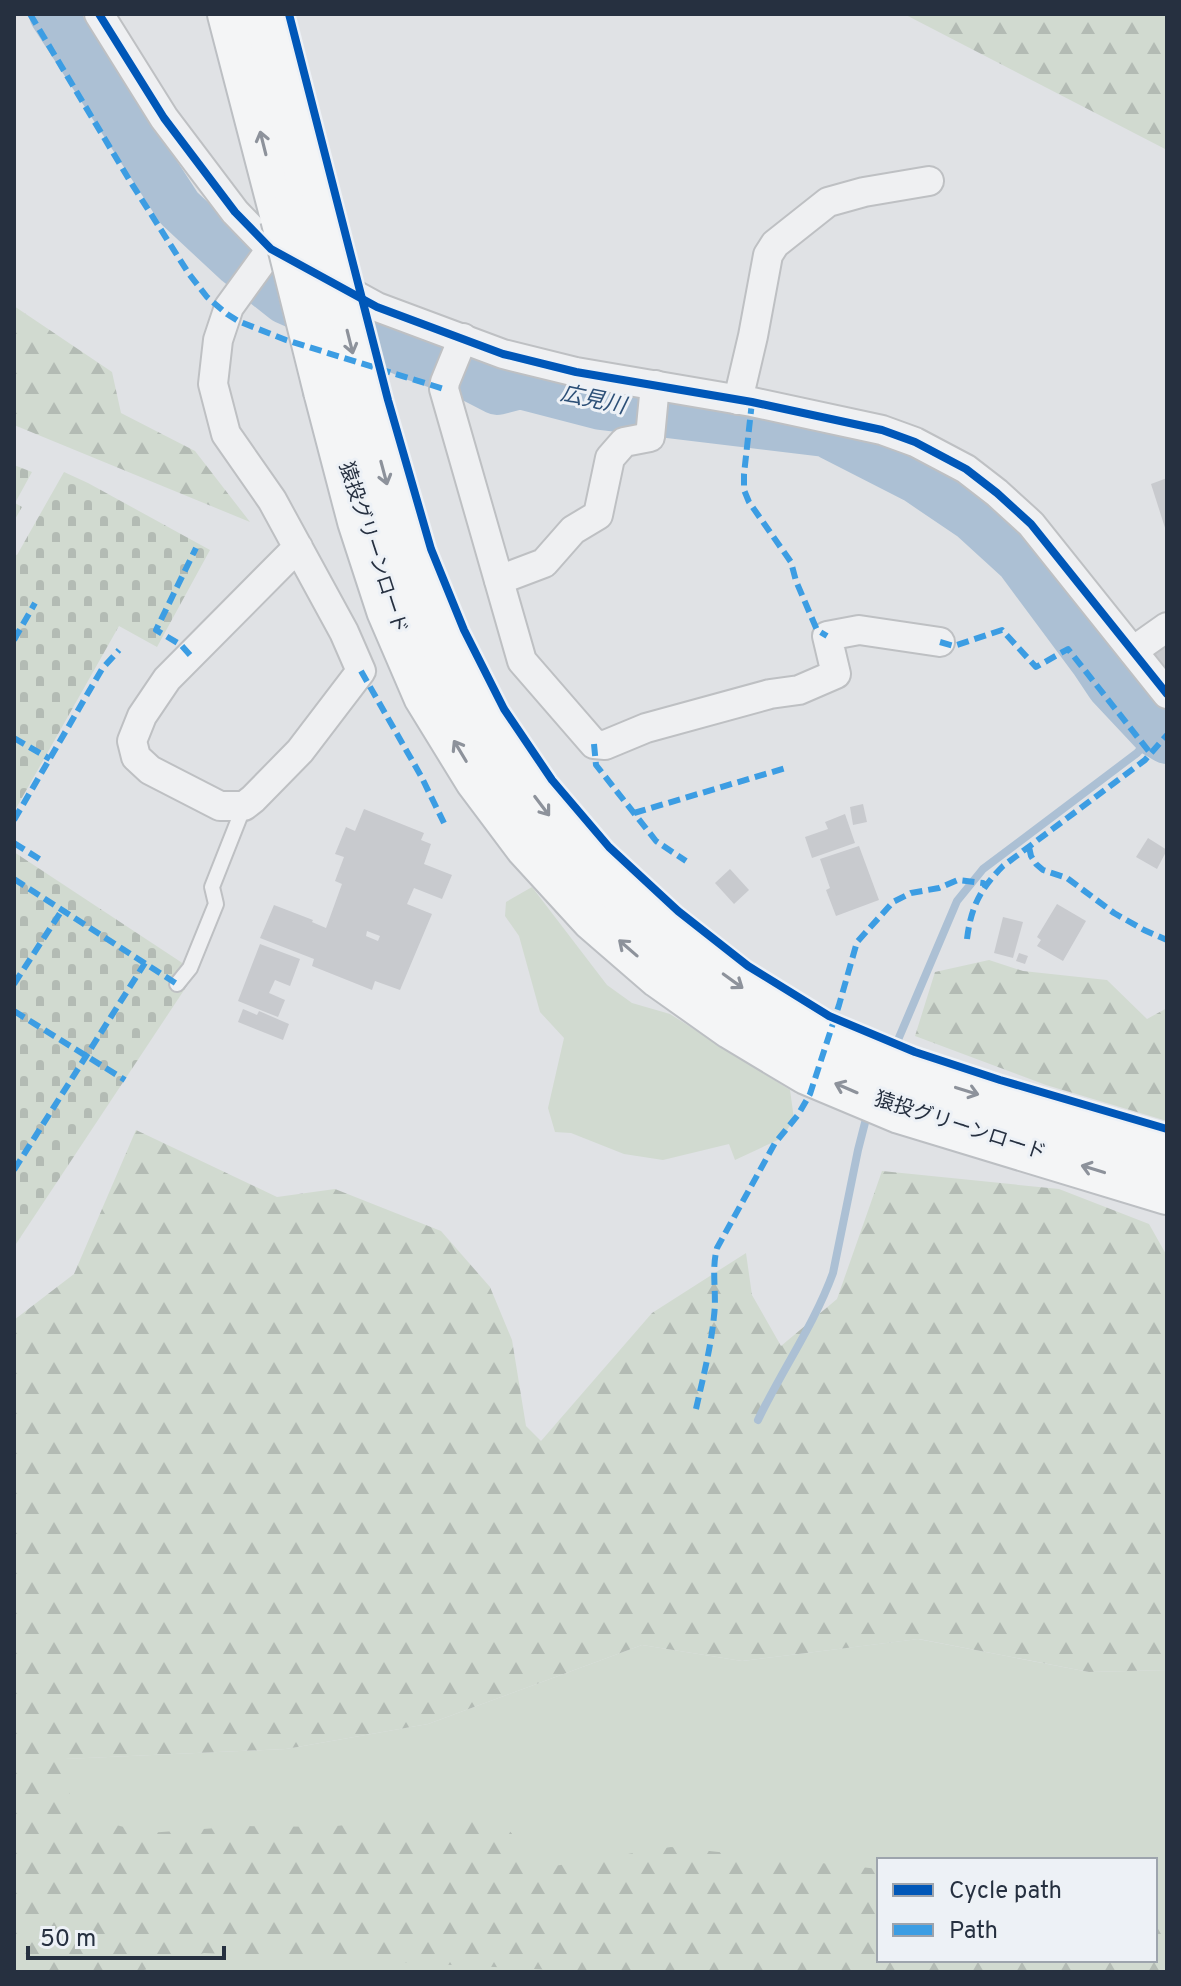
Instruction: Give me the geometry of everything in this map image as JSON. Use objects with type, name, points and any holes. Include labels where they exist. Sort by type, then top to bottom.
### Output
[{"type":"main road","name":"猿投グリーンロード","points":[[230,14],[283,235],[393,508],[419,588],[457,675],[502,751],[553,821],[621,892],[689,949],[759,999],[836,1043],[915,1075],[1167,1153]]},
{"type":"main road","name":"猿投グリーンロード","points":[[266,14],[283,235]]},
{"type":"main road","name":"猿投グリーンロード","points":[[345,394],[360,521],[389,610],[426,696],[477,779],[528,847],[593,918],[660,976],[732,1027],[807,1072],[900,1111],[1167,1192]]},
{"type":"street","points":[[99,14],[164,118],[235,212],[283,235],[377,307],[503,354],[576,372],[738,400],[882,430],[915,442],[966,469],[1031,524],[1167,694]]},
{"type":"street","points":[[738,400],[768,255],[775,244],[828,202],[864,192],[929,181]]},
{"type":"street","points":[[283,235],[229,307],[218,340],[213,384],[226,434],[272,500],[298,547],[344,632],[361,671],[300,751],[253,799],[244,806],[220,806],[150,770],[136,757],[132,741],[142,716],[167,679],[298,547]]},
{"type":"street","points":[[463,339],[444,389],[522,661],[594,744],[605,745],[646,728],[770,694],[799,690],[836,674],[827,636],[859,630],[940,642]]},
{"type":"street","points":[[499,580],[544,563],[573,530],[598,515],[610,458],[624,442],[650,437],[655,386]]},
{"type":"street","points":[[1133,651],[1167,627]]},
{"type":"lane","points":[[177,984],[190,968],[216,904],[212,887],[244,806]]},
{"type":"green space","points":[[904,14],[1167,14],[1167,150]]},
{"type":"green space","points":[[14,306],[112,372],[121,413],[195,451],[250,522],[14,425]]},
{"type":"green space","points":[[14,465],[32,472],[15,503],[22,507],[14,521]]},
{"type":"green space","points":[[64,472],[210,550],[157,647],[119,626],[14,812],[14,554],[17,555]]},
{"type":"green space","points":[[14,852],[196,972],[14,1247]]},
{"type":"green space","points":[[532,887],[607,985],[632,1003],[670,1014],[790,1090],[794,1119],[782,1138],[735,1160],[729,1144],[663,1160],[624,1154],[571,1133],[555,1132],[548,1108],[564,1038],[540,1012],[519,936],[505,916],[506,902]]},
{"type":"green space","points":[[989,960],[1023,971],[1107,980],[1147,1019],[1167,1008],[1167,1121],[1046,1085],[915,1036],[935,972]]},
{"type":"green space","points":[[136,1130],[277,1197],[335,1189],[441,1231],[490,1287],[512,1340],[526,1426],[541,1441],[652,1313],[746,1253],[752,1295],[781,1346],[837,1299],[882,1171],[1059,1189],[1149,1224],[1167,1256],[1167,1670],[1089,1672],[919,1639],[742,1661],[642,1645],[428,1724],[286,1749],[65,1759],[72,1814],[148,1833],[244,1826],[328,1827],[414,1817],[500,1820],[542,1868],[671,1847],[877,1869],[877,1962],[1157,1962],[1157,1898],[1167,1898],[1167,1972],[597,1972],[204,1953],[137,1972],[14,1972],[14,1320],[74,1274]]},
{"type":"green space","points":[[918,1639],[1089,1672],[1167,1670],[1167,1972],[14,1972],[14,1756],[64,1759],[286,1749],[428,1724],[642,1645],[742,1661]]},
{"type":"building","points":[[1167,478],[1167,531],[1166,531],[1151,484]]},
{"type":"building","points":[[1167,641],[1167,672],[1151,654]]},
{"type":"building","points":[[863,804],[867,822],[853,825],[850,807]]},
{"type":"building","points":[[364,809],[424,833],[421,840],[431,844],[424,864],[452,875],[442,899],[414,888],[407,904],[432,914],[400,990],[375,981],[372,990],[312,966],[314,959],[260,938],[274,905],[326,928],[342,884],[335,881],[344,857],[335,854],[346,827],[355,831]],"holes":[[[367,931],[380,936],[378,941],[366,936]]]},
{"type":"building","points":[[845,814],[855,843],[812,858],[805,837],[828,829],[825,822]]},
{"type":"building","points":[[1148,838],[1167,850],[1157,869],[1136,857]]},
{"type":"building","points":[[859,846],[879,900],[836,916],[826,890],[830,888],[820,859]]},
{"type":"building","points":[[730,869],[749,890],[734,904],[715,883]]},
{"type":"building","points":[[1057,904],[1086,921],[1063,961],[1037,946],[1041,940],[1037,937]]},
{"type":"building","points":[[1003,917],[1023,922],[1013,958],[994,953]]},
{"type":"building","points":[[260,944],[300,959],[290,986],[275,980],[269,993],[285,1000],[278,1017],[238,1001]]},
{"type":"building","points":[[1019,953],[1028,956],[1025,964],[1016,961]]},
{"type":"building","points":[[243,1009],[257,1015],[259,1011],[289,1024],[283,1040],[238,1022]]},
{"type":"waterway","name":"広見川","points":[[53,14],[179,208],[237,262],[285,300],[415,357],[464,374],[497,391],[520,385],[601,406],[825,433],[917,480],[973,518],[1019,560],[1110,685],[1155,733],[1167,740]]},
{"type":"waterway","points":[[892,1054],[957,901],[983,869],[1137,753],[1155,733]]},
{"type":"waterway","points":[[758,1420],[817,1311],[833,1273],[868,1111]]},
{"type":"marked path","points":[[30,14],[130,181],[207,297],[238,321],[286,340],[444,389]]},
{"type":"marked path","points":[[752,402],[744,490],[791,562],[817,630],[827,636]]},
{"type":"marked path","points":[[190,655],[181,645],[156,630],[196,548]]},
{"type":"marked path","points":[[14,640],[35,603]]},
{"type":"marked path","points":[[940,642],[954,646],[1002,630],[1036,667],[1068,649],[1151,754]]},
{"type":"marked path","points":[[14,820],[102,669],[119,650]]},
{"type":"marked path","points":[[361,671],[444,823]]},
{"type":"marked path","points":[[967,939],[978,899],[1003,866],[1145,760],[1167,735]]},
{"type":"marked path","points":[[14,738],[50,759]]},
{"type":"marked path","points":[[594,744],[596,765],[656,841],[686,861]]},
{"type":"marked path","points":[[634,813],[789,767]]},
{"type":"marked path","points":[[14,843],[41,860]]},
{"type":"marked path","points":[[1029,847],[1031,856],[1043,870],[1067,878],[1114,913],[1167,940]]},
{"type":"marked path","points":[[14,879],[177,984]]},
{"type":"marked path","points":[[696,1409],[713,1328],[717,1248],[775,1143],[798,1115],[810,1094],[857,942],[893,902],[911,893],[939,888],[958,880],[986,885]]},
{"type":"marked path","points":[[14,984],[62,910]]},
{"type":"marked path","points":[[14,1170],[145,963]]},
{"type":"marked path","points":[[14,1011],[125,1080]]},
{"type":"cycle path","points":[[99,14],[164,118],[235,212],[271,249],[377,307],[503,354],[576,372],[752,402],[882,430],[915,442],[966,469],[1031,524],[1167,694]]},
{"type":"cycle path","points":[[289,14],[388,400],[431,549],[464,630],[504,709],[552,780],[609,847],[678,911],[748,966],[829,1016],[915,1052],[1167,1129]]}]
